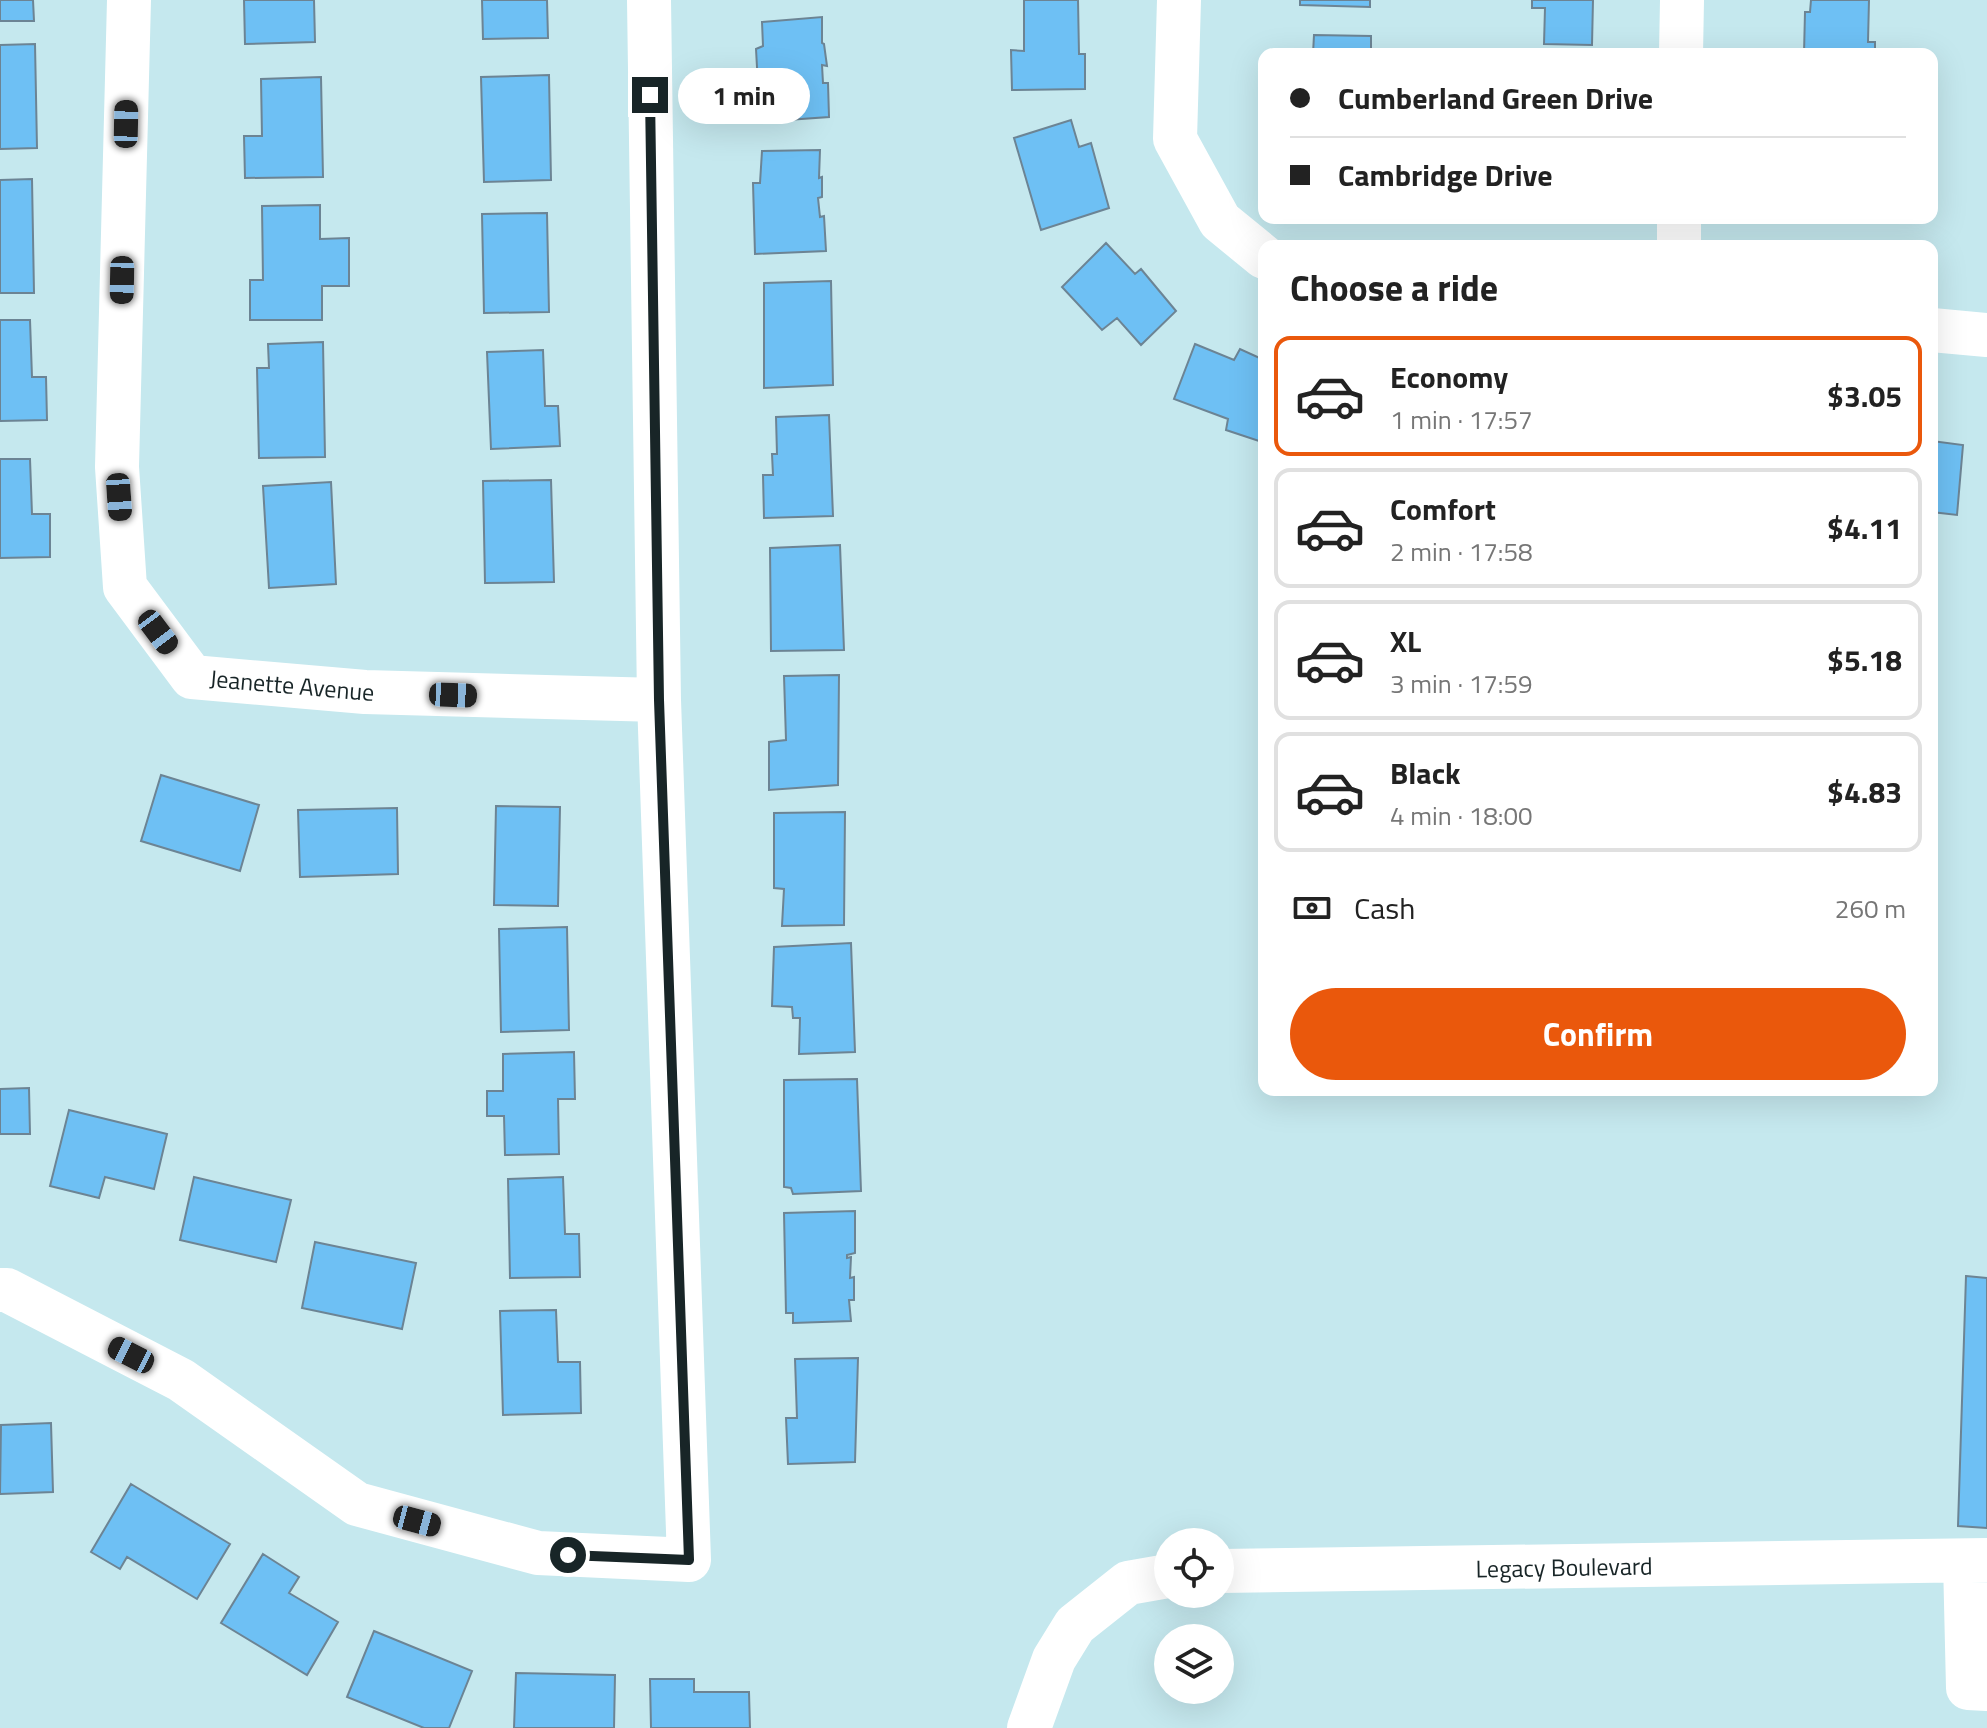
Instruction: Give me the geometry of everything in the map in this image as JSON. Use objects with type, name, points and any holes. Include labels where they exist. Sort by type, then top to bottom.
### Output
[{"type":"street","name":"Jeanette Avenue","points":[[129,0],[117,467],[125,587],[192,677],[365,692],[659,700]]},
{"type":"street","points":[[0,1290],[7,1290],[181,1380],[357,1504],[538,1553],[689,1560],[659,700],[649,0]]},
{"type":"street","points":[[1179,0],[1175,139],[1220,221],[1258,252]]},
{"type":"street","points":[[1681,48],[1682,0]]},
{"type":"street","points":[[1938,331],[1987,335]]},
{"type":"street","points":[[1976,1560],[1968,1688],[1987,1689]]},
{"type":"street","name":"Legacy Boulevard","points":[[1234,1571],[1976,1560]]},
{"type":"street","points":[[1029,1728],[1054,1659],[1075,1625],[1128,1583],[1154,1578]]},
{"type":"street","points":[[1054,1659],[1064,1728]]},
{"type":"building","points":[[0,0],[33,0],[34,21],[0,21]]},
{"type":"building","points":[[244,0],[314,0],[315,42],[245,44]]},
{"type":"building","points":[[482,0],[547,0],[548,38],[483,39]]},
{"type":"building","points":[[1024,0],[1078,0],[1079,54],[1085,54],[1085,89],[1012,90],[1011,50],[1024,51]]},
{"type":"building","points":[[1300,0],[1370,0],[1370,7],[1300,5]]},
{"type":"building","points":[[1532,0],[1593,0],[1592,45],[1544,44],[1545,8],[1532,8]]},
{"type":"building","points":[[1811,0],[1869,0],[1868,42],[1875,42],[1875,48],[1804,48],[1805,12],[1810,12]]},
{"type":"building","points":[[822,17],[822,43],[827,66],[822,65],[823,83],[828,83],[829,117],[760,122],[756,49],[763,46],[762,22]]},
{"type":"building","points":[[1314,35],[1371,36],[1371,48],[1313,48]]},
{"type":"building","points":[[35,44],[37,148],[0,149],[0,45]]},
{"type":"building","points":[[549,75],[551,180],[484,182],[481,77]]},
{"type":"building","points":[[321,77],[323,177],[245,178],[244,136],[262,136],[261,79]]},
{"type":"building","points":[[1071,120],[1079,147],[1091,143],[1109,208],[1041,230],[1014,138]]},
{"type":"building","points":[[820,150],[822,197],[818,198],[820,217],[824,216],[826,251],[755,254],[753,183],[760,183],[762,151]]},
{"type":"building","points":[[32,179],[34,293],[0,293],[0,180]]},
{"type":"building","points":[[320,205],[320,239],[349,238],[349,286],[322,286],[322,320],[250,320],[250,280],[263,280],[262,206]]},
{"type":"building","points":[[547,213],[549,312],[484,313],[482,214]]},
{"type":"building","points":[[1106,243],[1135,274],[1141,269],[1176,311],[1141,345],[1117,318],[1102,330],[1062,287]]},
{"type":"building","points":[[831,281],[833,385],[764,388],[764,283]]},
{"type":"building","points":[[0,320],[30,320],[32,377],[46,377],[47,420],[0,421]]},
{"type":"building","points":[[323,342],[325,457],[259,458],[257,368],[269,368],[268,344]]},
{"type":"building","points":[[1195,344],[1234,360],[1240,349],[1258,357],[1258,441],[1226,430],[1228,419],[1174,399]]},
{"type":"building","points":[[543,350],[545,406],[558,406],[560,446],[491,449],[487,352]]},
{"type":"building","points":[[829,415],[833,516],[764,518],[763,475],[773,475],[772,454],[777,454],[776,417]]},
{"type":"building","points":[[1938,442],[1963,445],[1957,515],[1938,513]]},
{"type":"building","points":[[0,459],[30,459],[32,514],[50,514],[50,557],[0,558]]},
{"type":"building","points":[[551,480],[554,582],[485,583],[483,481]]},
{"type":"building","points":[[331,482],[336,584],[269,588],[263,486]]},
{"type":"building","points":[[840,545],[844,650],[771,651],[770,548]]},
{"type":"building","points":[[839,675],[838,785],[769,790],[769,742],[786,740],[784,676]]},
{"type":"building","points":[[161,775],[259,805],[240,871],[141,841]]},
{"type":"building","points":[[496,806],[560,807],[558,906],[494,905]]},
{"type":"building","points":[[397,808],[398,874],[300,877],[298,810]]},
{"type":"building","points":[[845,812],[844,925],[782,926],[784,889],[774,888],[774,813]]},
{"type":"building","points":[[567,927],[569,1030],[501,1032],[499,929]]},
{"type":"building","points":[[851,943],[855,1052],[799,1054],[800,1018],[793,1018],[792,1007],[772,1006],[774,947]]},
{"type":"building","points":[[574,1052],[575,1099],[558,1099],[559,1154],[505,1155],[504,1116],[487,1116],[487,1091],[503,1091],[503,1054]]},
{"type":"building","points":[[857,1079],[861,1191],[793,1194],[791,1188],[784,1187],[784,1080]]},
{"type":"building","points":[[29,1088],[30,1134],[0,1134],[0,1089]]},
{"type":"building","points":[[69,1110],[167,1134],[154,1189],[105,1177],[99,1198],[50,1186]]},
{"type":"building","points":[[194,1177],[291,1200],[276,1262],[180,1240]]},
{"type":"building","points":[[563,1177],[565,1234],[579,1234],[580,1277],[510,1278],[508,1179]]},
{"type":"building","points":[[855,1211],[855,1253],[847,1255],[847,1258],[851,1257],[850,1278],[854,1277],[854,1300],[849,1300],[851,1321],[793,1323],[793,1313],[786,1313],[784,1213]]},
{"type":"building","points":[[315,1242],[416,1263],[402,1329],[302,1308]]},
{"type":"building","points":[[1966,1276],[1987,1278],[1987,1528],[1958,1526]]},
{"type":"building","points":[[556,1310],[558,1362],[580,1362],[581,1413],[503,1415],[500,1311]]},
{"type":"building","points":[[858,1358],[855,1462],[788,1464],[786,1418],[797,1418],[795,1359]]},
{"type":"building","points":[[51,1423],[53,1492],[0,1494],[1,1425]]},
{"type":"building","points":[[131,1484],[230,1544],[197,1599],[127,1557],[120,1569],[91,1552]]},
{"type":"building","points":[[263,1554],[299,1577],[289,1593],[338,1622],[307,1675],[221,1623]]},
{"type":"building","points":[[374,1631],[472,1671],[449,1728],[424,1728],[347,1697]]},
{"type":"building","points":[[516,1673],[615,1675],[614,1728],[514,1728]]},
{"type":"building","points":[[650,1679],[694,1679],[694,1692],[749,1692],[750,1728],[651,1728]]},
{"type":"route","points":[[568,1555],[689,1560],[659,700],[650,95]]}]
